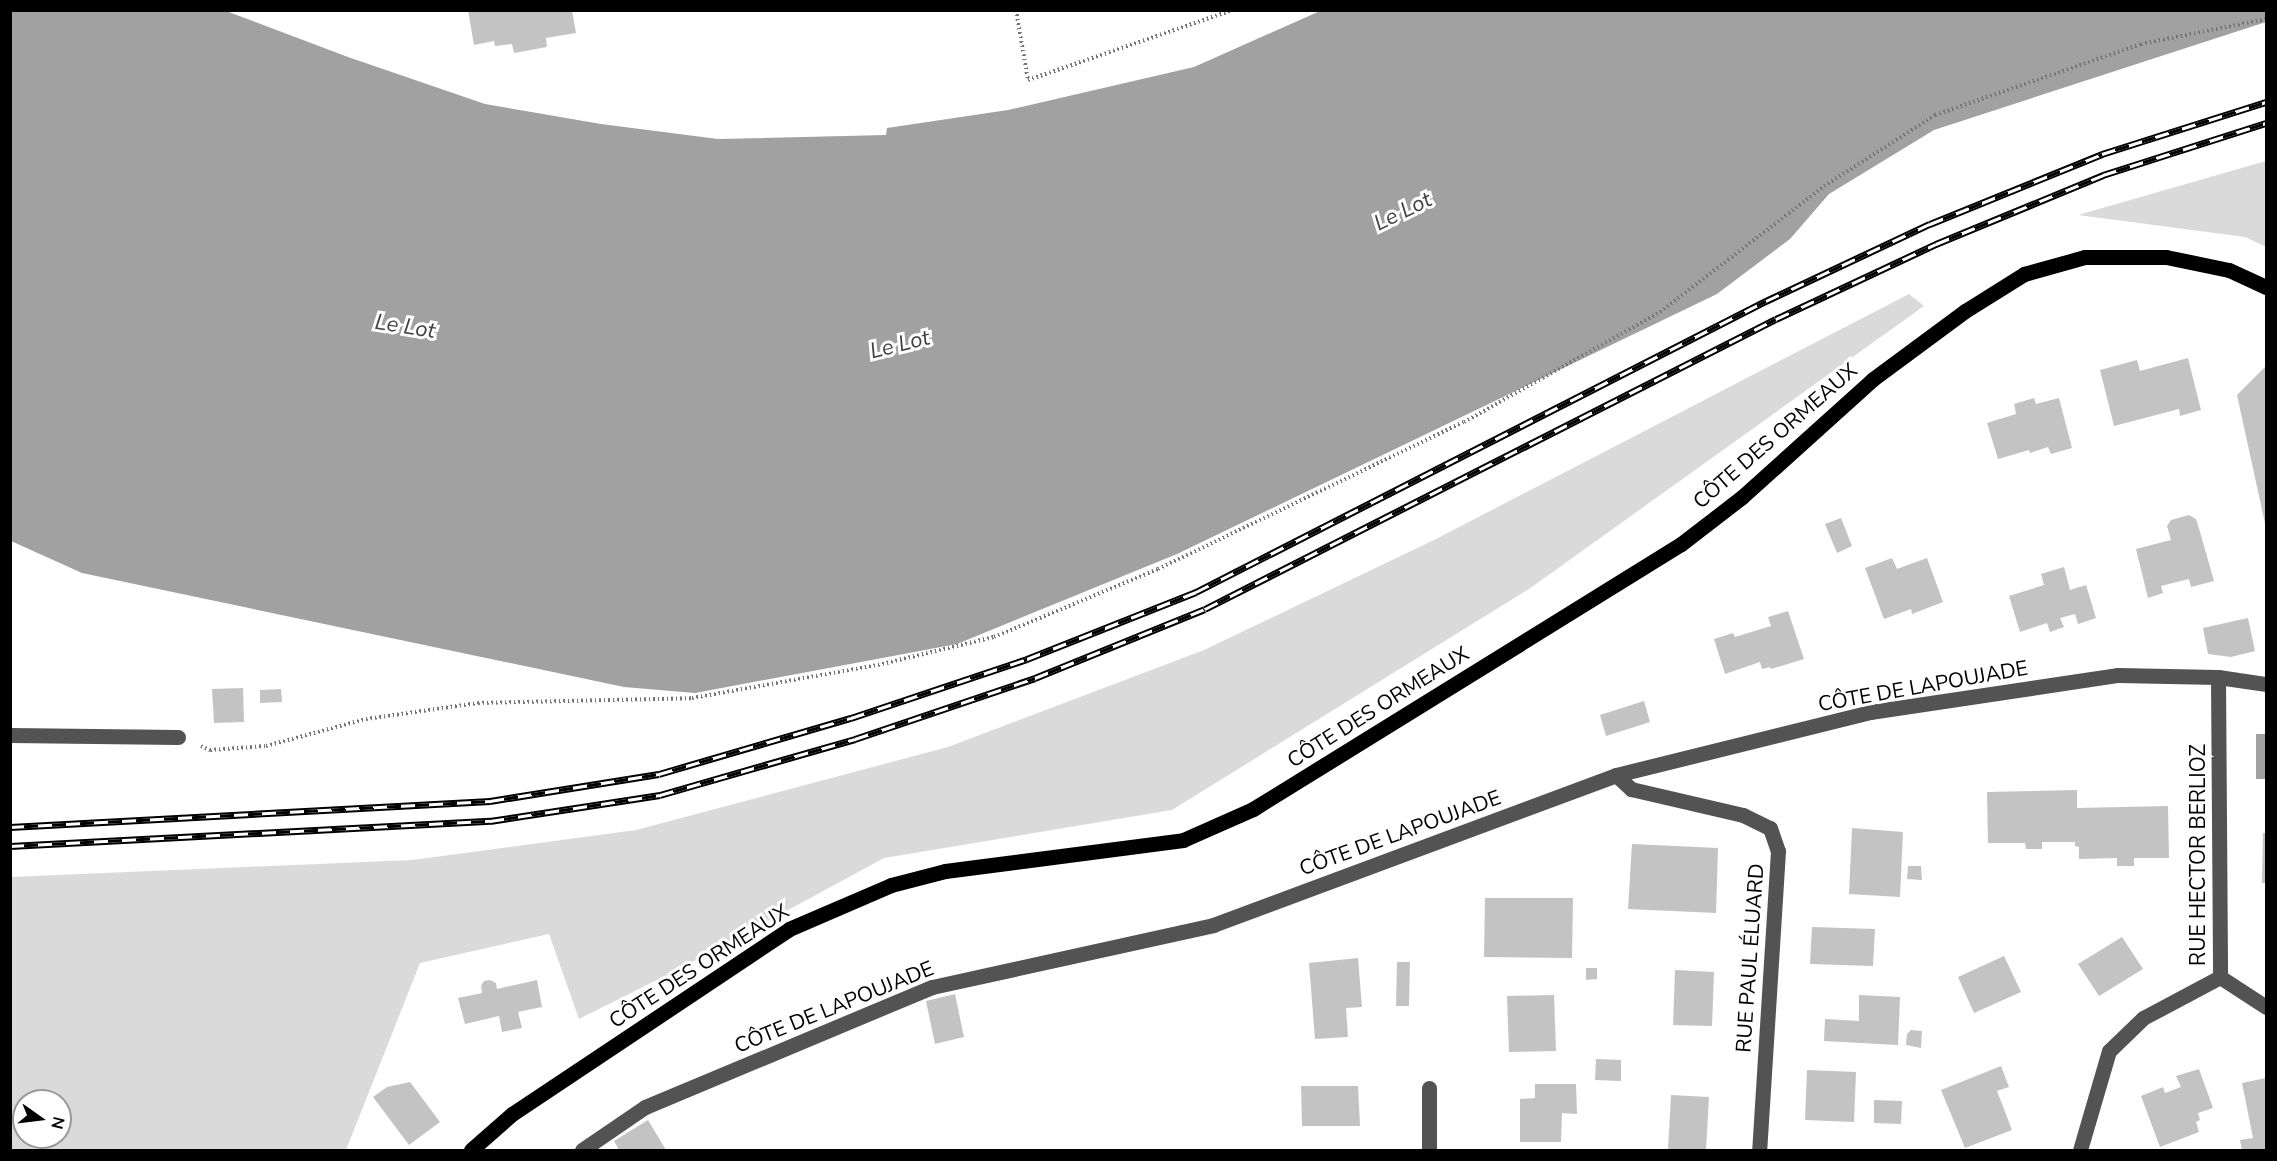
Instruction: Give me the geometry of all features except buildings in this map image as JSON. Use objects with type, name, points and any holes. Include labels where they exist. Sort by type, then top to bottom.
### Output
[{"type":"main road","name":"CÔTE DES ORMEAUX","points":[[471,1150],[512,1114],[789,929],[891,885],[945,871],[1183,840],[1253,809],[1681,544],[1743,497],[1873,379],[1965,311],[2024,274],[2085,257],[2166,257],[2229,270],[2266,287]]},
{"type":"street","name":"CÔTE DE LAPOUJADE","points":[[582,1150],[645,1107],[932,987],[1213,925],[1616,774],[1870,712],[2118,675],[2218,677],[2266,684]]},
{"type":"street","name":"RUE HECTOR BERLIOZ","points":[[2218,677],[2220,977],[2266,1007]]},
{"type":"street","points":[[10,735],[178,737]]},
{"type":"street","name":"RUE PAUL ÉLUARD","points":[[1616,774],[1631,789],[1743,815],[1770,828],[1778,851],[1759,1150]]},
{"type":"street","points":[[2080,1150],[2109,1051],[2143,1018],[2220,977]]},
{"type":"street","points":[[1428,1150],[1429,1088]]},
{"type":"path","points":[[1016,10],[1028,80],[1232,10]]},
{"type":"path","points":[[178,737],[210,750],[266,746],[366,718],[478,703],[692,698],[878,665],[994,637],[1158,569],[1464,422],[1660,312],[1824,186],[1935,115],[2141,44],[2266,19]]},
{"type":"shaded area","points":[[2266,161],[2266,247],[2245,237],[2078,215]]},
{"type":"shaded area","points":[[1909,294],[1924,306],[1529,589],[1172,810],[884,858],[683,967],[579,1019],[549,934],[420,963],[346,1150],[11,1150],[11,877],[412,860],[636,830],[948,747],[1204,650],[1434,540]]},
{"type":"water","name":"Le Lot","points":[[11,10],[226,11],[348,57],[485,104],[601,124],[718,139],[886,135],[887,128],[1008,110],[1194,67],[1320,11],[2266,10],[2266,22],[1934,130],[1829,194],[1790,239],[1717,294],[1177,554],[957,644],[695,693],[624,687],[82,573],[11,541]]},
{"type":"water","points":[[2256,734],[2266,734],[2266,779],[2256,779]]},
{"type":"railway","points":[[10,827],[490,801],[659,774],[851,718],[1027,659],[1196,592],[1766,301],[1930,224],[2102,154],[2266,102]]},
{"type":"railway","points":[[10,846],[490,821],[660,795],[855,739],[1035,678],[1205,609],[1776,319],[1936,244],[2103,175],[2266,123]]}]
